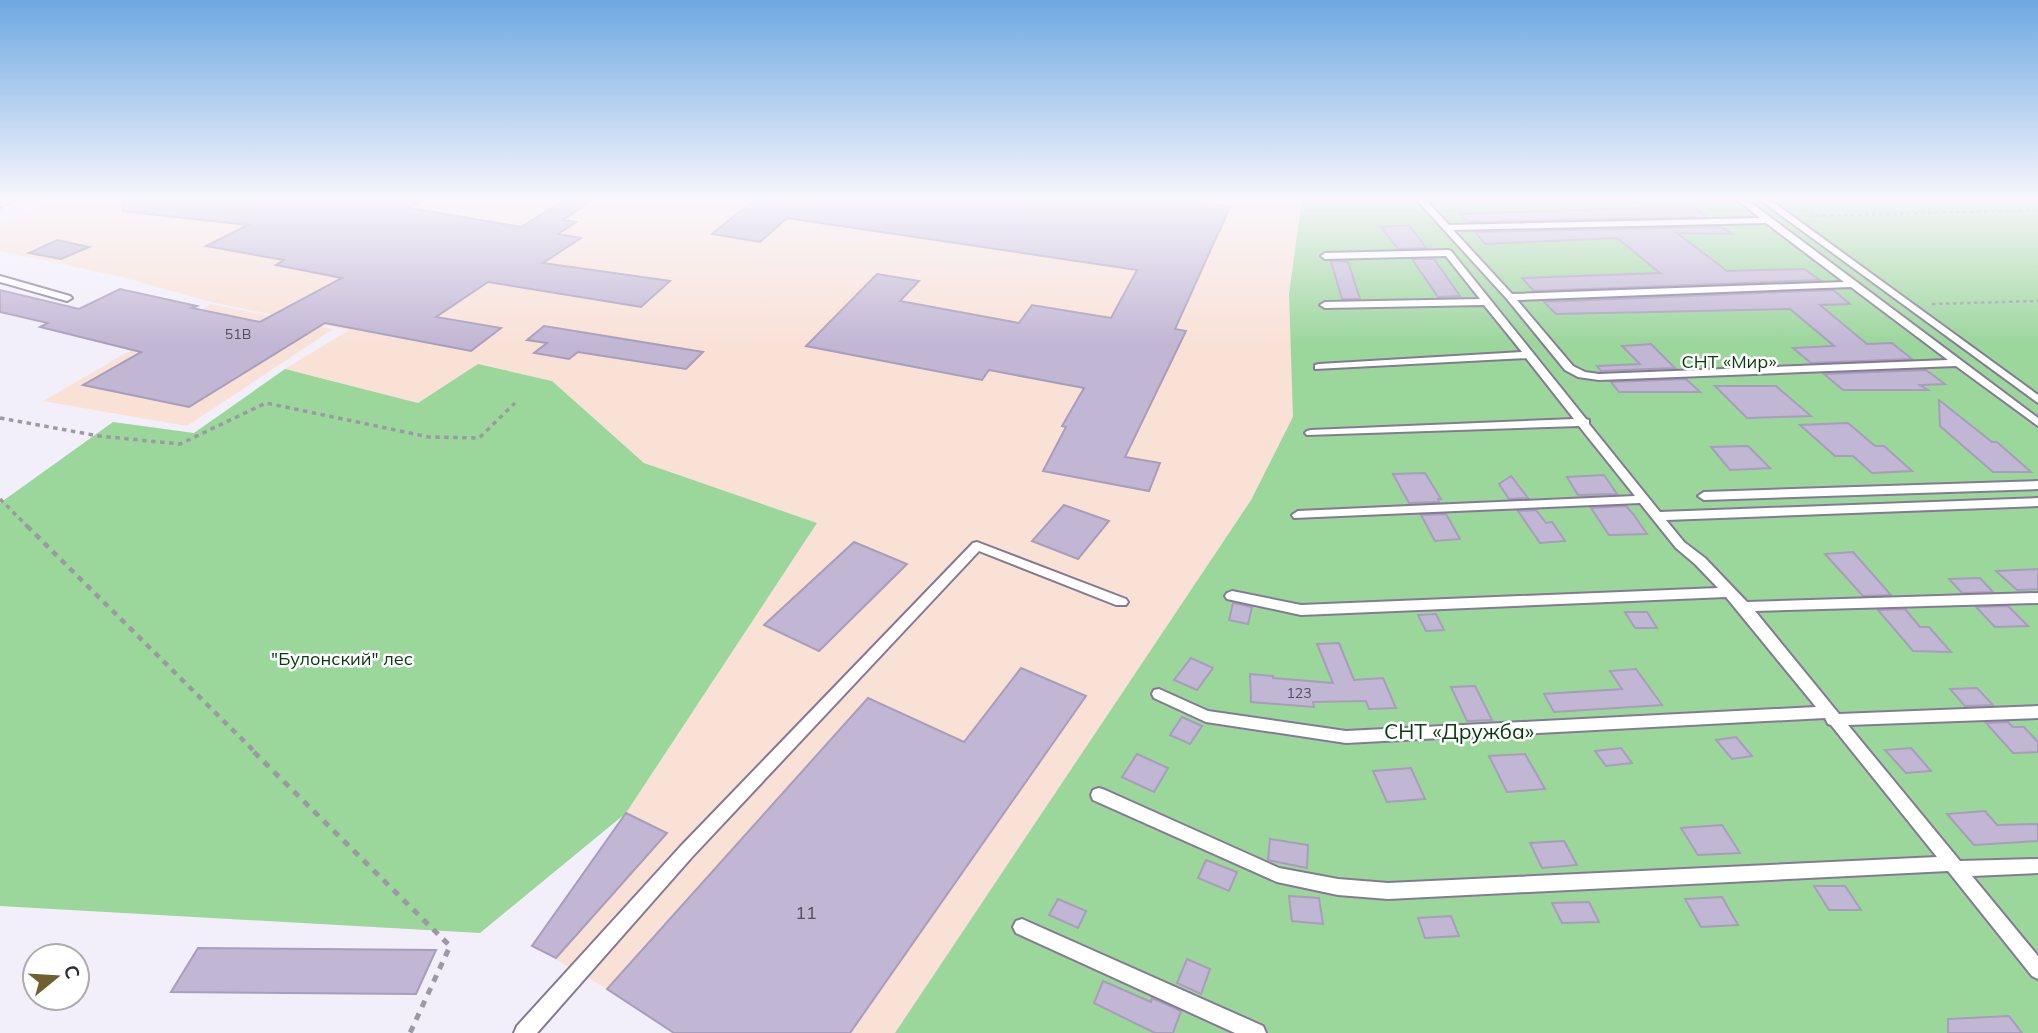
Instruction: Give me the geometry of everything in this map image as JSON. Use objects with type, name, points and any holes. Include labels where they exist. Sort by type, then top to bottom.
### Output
[{"type":"lane","points":[[1463,247],[1510,297],[1569,368],[1582,375],[1599,377],[1957,363]]},
{"type":"lane","points":[[1805,247],[2038,424]]},
{"type":"lane","points":[[1829,247],[2038,400]]},
{"type":"lane","points":[[1325,256],[1448,253],[1585,422],[1680,545],[1700,561],[1744,607],[2038,970]]},
{"type":"lane","points":[[0,279],[67,298]]},
{"type":"lane","points":[[1510,297],[1855,284]]},
{"type":"lane","points":[[1325,305],[1488,302]]},
{"type":"lane","points":[[1319,367],[1530,355]]},
{"type":"lane","points":[[1311,433],[1585,422]]},
{"type":"lane","points":[[1704,496],[2038,485]]},
{"type":"lane","points":[[1298,515],[1644,499]]},
{"type":"lane","points":[[1659,516],[2038,502]]},
{"type":"lane","points":[[524,1033],[686,852],[977,545],[1121,602]]},
{"type":"lane","points":[[1232,596],[1301,610],[1731,593]]},
{"type":"lane","points":[[1744,607],[2038,598]]},
{"type":"lane","points":[[1159,694],[1206,716],[1346,737],[1830,716],[2038,712]]},
{"type":"lane","points":[[1100,795],[1277,875],[1338,887],[1388,891],[1952,867],[2038,866]]},
{"type":"lane","points":[[1022,927],[1256,1033]]},
{"type":"path","points":[[1907,304],[2038,301]]},
{"type":"path","points":[[0,418],[99,436],[180,444],[266,403],[429,436],[479,438],[515,403]]},
{"type":"path","points":[[0,499],[450,946],[410,1033]]},
{"type":"shaded area","points":[[0,247],[1295,247],[1289,294],[1294,416],[1251,500],[895,1033],[674,1033],[607,989],[532,946],[626,813],[817,523],[644,463],[552,381],[478,364],[418,403],[285,369],[349,330],[211,302],[122,277],[0,251]]},
{"type":"shaded area","points":[[211,304],[333,329],[187,426],[43,401]]},
{"type":"green space","name":"СНТ «Дружба»","points":[[1295,247],[2038,247],[2038,1033],[895,1033],[1251,500],[1293,417],[1289,294]]},
{"type":"green space","name":"\"Булонский\" лес","points":[[478,364],[552,381],[644,463],[817,523],[626,813],[480,933],[0,906],[0,503],[113,422],[194,433],[285,369],[418,403]]},
{"type":"building","points":[[41,247],[89,247],[61,259],[29,253]]},
{"type":"building","points":[[213,247],[567,247],[543,263],[670,281],[641,307],[488,282],[436,317],[501,328],[471,351],[325,323],[189,407],[83,385],[141,352],[40,327],[48,323],[0,312],[0,290],[79,309],[120,289],[260,322],[342,278],[276,265],[284,260]]},
{"type":"building","points":[[984,247],[1212,247],[1175,329],[1186,331],[1125,457],[1160,463],[1149,491],[1043,471],[1066,427],[1062,426],[1084,388],[989,370],[982,380],[806,346],[877,274],[919,281],[900,301],[1019,323],[1032,305],[1111,318],[1137,270]]},
{"type":"building","points":[[1397,247],[1426,248],[1398,249]]},
{"type":"building","points":[[1628,247],[1696,247],[1727,271],[1804,269],[1820,280],[1534,291],[1522,278],[1660,273]]},
{"type":"building","points":[[1412,259],[1434,259],[1460,296],[1438,297]]},
{"type":"building","points":[[1331,261],[1348,262],[1360,299],[1342,299]]},
{"type":"building","points":[[1833,290],[1850,304],[1820,305],[1867,344],[1892,343],[1912,359],[1811,363],[1793,348],[1834,346],[1790,309],[1556,314],[1544,302]]},
{"type":"building","points":[[544,326],[703,352],[686,369],[578,352],[569,359],[534,353],[547,343],[527,340]]},
{"type":"building","points":[[1651,344],[1675,368],[1601,371],[1597,366],[1640,364],[1622,346]]},
{"type":"building","points":[[1926,370],[1945,384],[1920,385],[1928,390],[1843,390],[1824,374]]},
{"type":"building","points":[[1686,379],[1700,392],[1619,392],[1611,382]]},
{"type":"building","points":[[1715,386],[1776,386],[1811,416],[1747,418]]},
{"type":"building","points":[[1939,400],[1992,442],[1997,442],[2031,472],[1993,472],[1940,426]]},
{"type":"building","points":[[1848,423],[1875,446],[1884,446],[1912,471],[1872,473],[1853,456],[1835,456],[1800,425]]},
{"type":"building","points":[[1748,446],[1770,468],[1730,470],[1711,447]]},
{"type":"building","points":[[1425,473],[1441,499],[1438,499],[1439,502],[1409,503],[1393,474]]},
{"type":"building","points":[[1604,475],[1617,494],[1578,495],[1567,477]]},
{"type":"building","points":[[1511,476],[1528,498],[1509,499],[1499,484]]},
{"type":"building","points":[[1064,505],[1109,521],[1078,559],[1032,541]]},
{"type":"building","points":[[1626,506],[1647,534],[1609,535],[1591,508]]},
{"type":"building","points":[[1536,510],[1546,523],[1552,522],[1565,541],[1540,543],[1518,511]]},
{"type":"building","points":[[1446,514],[1460,539],[1435,541],[1421,515]]},
{"type":"building","points":[[854,542],[907,564],[819,651],[764,625]]},
{"type":"building","points":[[1853,552],[1891,595],[1863,596],[1825,554]]},
{"type":"building","points":[[2038,569],[2038,589],[2017,590],[1996,571]]},
{"type":"building","points":[[1980,578],[1993,592],[1962,593],[1949,579]]},
{"type":"building","points":[[1233,603],[1252,607],[1248,624],[1229,620]]},
{"type":"building","points":[[2008,606],[2028,626],[1995,627],[1976,607]]},
{"type":"building","points":[[1905,609],[1920,627],[1929,627],[1951,652],[1913,651],[1878,610]]},
{"type":"building","points":[[1625,612],[1647,612],[1657,628],[1635,628]]},
{"type":"building","points":[[1436,614],[1444,630],[1426,631],[1418,615]]},
{"type":"building","points":[[1339,643],[1354,680],[1383,678],[1396,708],[1369,709],[1366,701],[1313,702],[1314,707],[1251,702],[1250,674],[1333,683],[1317,644]]},
{"type":"building","points":[[1191,658],[1213,668],[1197,690],[1174,680]]},
{"type":"building","points":[[1021,668],[1086,696],[850,1033],[674,1033],[607,989],[868,698],[964,742]]},
{"type":"building","points":[[1636,669],[1662,705],[1554,712],[1544,694],[1622,689],[1610,671]]},
{"type":"building","points":[[1475,686],[1492,720],[1467,721],[1451,687]]},
{"type":"building","points":[[1977,688],[1993,705],[1965,706],[1950,689]]},
{"type":"building","points":[[1182,717],[1202,726],[1190,744],[1170,735]]},
{"type":"building","points":[[2008,722],[2013,727],[2024,727],[2038,742],[2038,752],[2013,753],[1986,723]]},
{"type":"building","points":[[1736,737],[1752,756],[1732,759],[1716,740]]},
{"type":"building","points":[[1621,748],[1632,763],[1606,766],[1595,751]]},
{"type":"building","points":[[1911,748],[1931,771],[1906,773],[1885,750]]},
{"type":"building","points":[[1137,754],[1168,768],[1154,792],[1122,777]]},
{"type":"building","points":[[1525,754],[1545,789],[1507,792],[1489,756]]},
{"type":"building","points":[[1411,768],[1425,799],[1387,802],[1373,771]]},
{"type":"building","points":[[1985,811],[1997,825],[2038,824],[2038,841],[1974,845],[1947,814]]},
{"type":"building","points":[[626,813],[667,833],[556,958],[532,946]]},
{"type":"building","points":[[1722,825],[1740,853],[1698,855],[1681,828]]},
{"type":"building","points":[[1270,839],[1308,845],[1307,868],[1268,860]]},
{"type":"building","points":[[1564,841],[1577,865],[1542,868],[1530,843]]},
{"type":"building","points":[[1206,860],[1237,872],[1229,891],[1198,878]]},
{"type":"building","points":[[1814,886],[1845,886],[1861,910],[1829,910]]},
{"type":"building","points":[[1289,896],[1319,898],[1323,924],[1292,921]]},
{"type":"building","points":[[1722,897],[1738,925],[1701,927],[1685,899]]},
{"type":"building","points":[[1058,899],[1086,911],[1078,928],[1049,915]]},
{"type":"building","points":[[1589,902],[1599,922],[1562,923],[1552,903]]},
{"type":"building","points":[[1451,916],[1459,936],[1425,938],[1418,918]]},
{"type":"building","points":[[198,948],[436,950],[416,994],[171,992]]},
{"type":"building","points":[[1187,959],[1210,969],[1201,994],[1177,983]]},
{"type":"building","points":[[1103,981],[1151,1002],[1152,998],[1181,1011],[1173,1033],[1155,1033],[1094,1003]]},
{"type":"building","points":[[2009,1016],[2022,1033],[1948,1033],[1948,1019]]},
{"type":"park label","name":"СНТ «Мир»","points":[[1729,361]]}]
